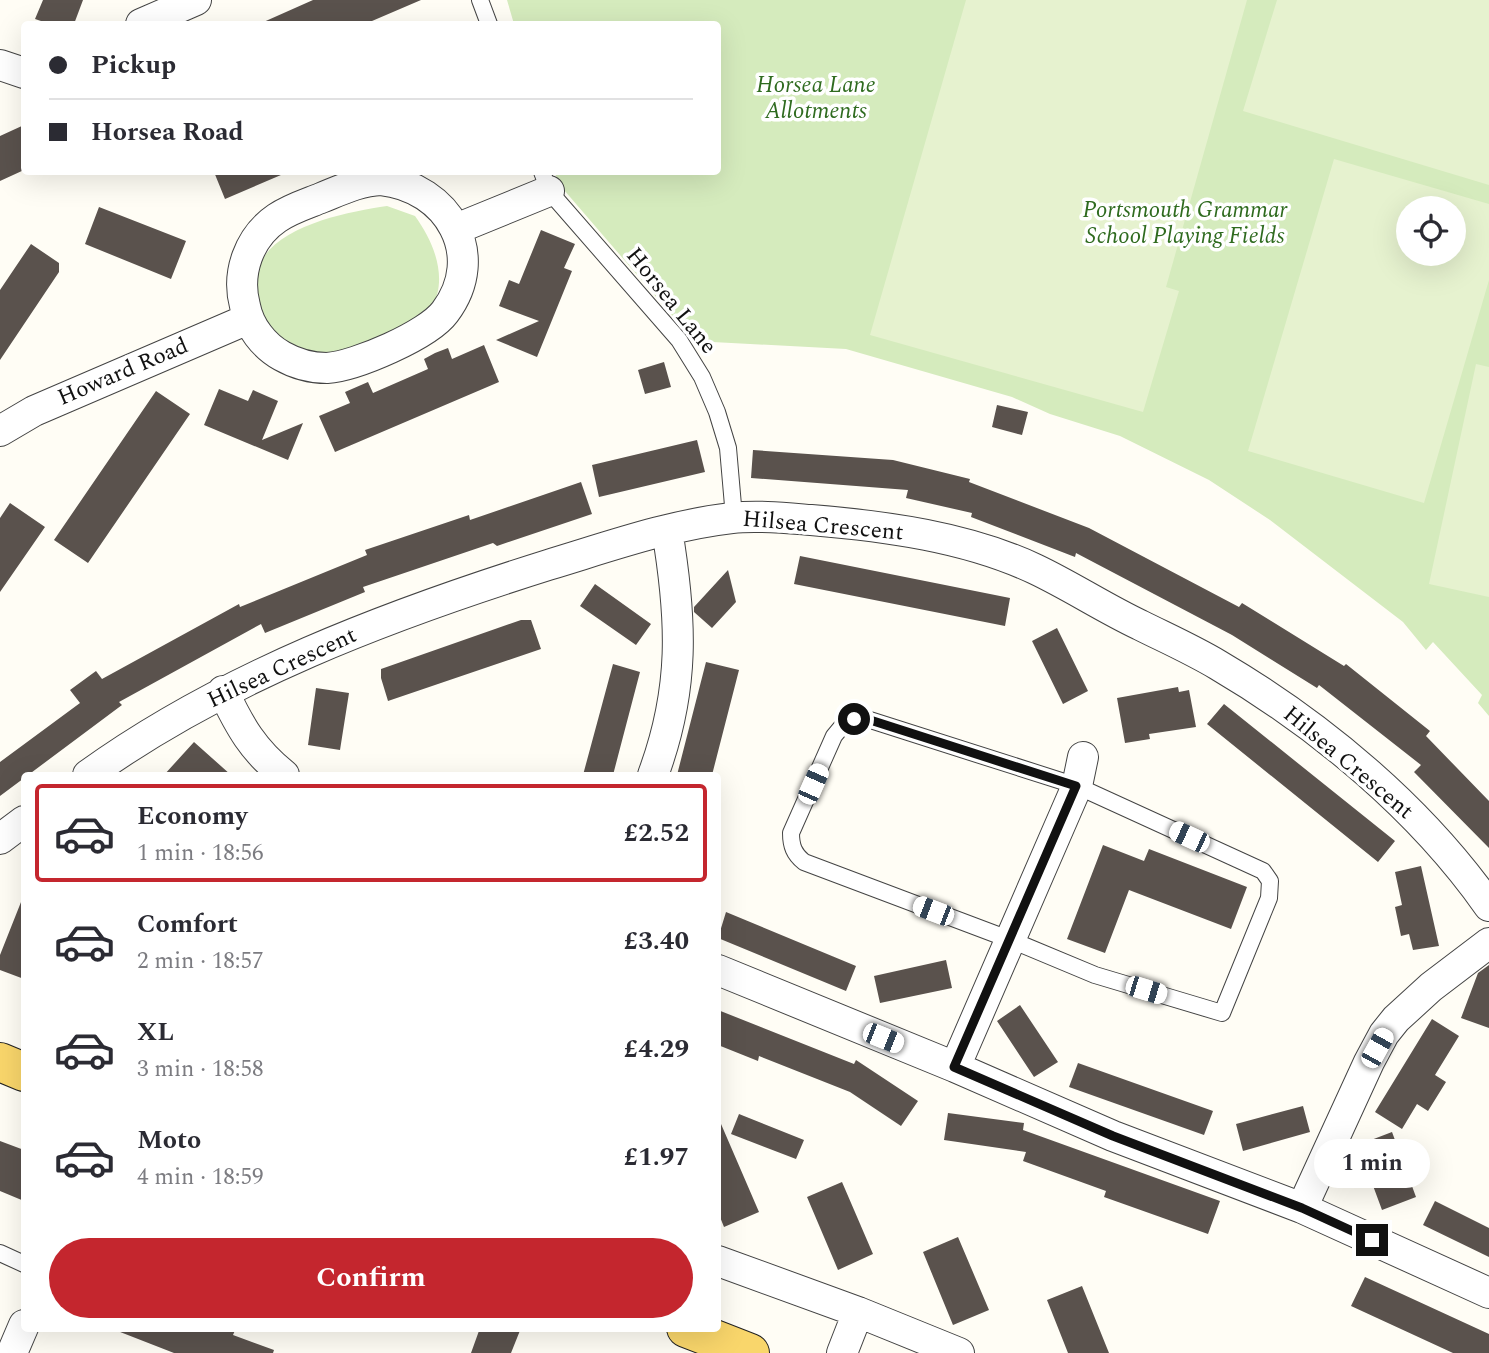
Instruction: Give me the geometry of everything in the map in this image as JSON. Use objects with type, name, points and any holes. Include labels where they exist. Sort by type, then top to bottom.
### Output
[{"type":"main road","points":[[0,1062],[21,1071]]},
{"type":"main road","points":[[696,1332],[750,1353]]},
{"type":"street","points":[[148,21],[196,0]]},
{"type":"street","points":[[0,65],[21,72]]},
{"type":"street","points":[[394,181],[428,195],[447,214],[456,229],[462,257],[456,291],[445,313],[413,337],[346,365],[318,368],[281,356],[258,335],[248,319],[242,285],[247,257],[254,242],[267,226],[292,209],[359,183],[394,181]]},
{"type":"street","points":[[456,229],[546,181]]},
{"type":"street","name":"Howard Road","points":[[0,430],[34,411],[248,319]]},
{"type":"street","name":"Hilsea Crescent","points":[[93,772],[223,691],[426,606],[549,565],[667,530],[734,517],[803,520],[894,530],[943,539],[1032,568],[1215,663],[1322,735],[1380,785],[1430,835],[1474,884],[1489,906]]},
{"type":"street","points":[[654,772],[672,712],[678,673],[679,625],[667,530]]},
{"type":"street","points":[[223,691],[251,744],[281,772]]},
{"type":"street","points":[[954,1067],[1011,940],[1080,771]]},
{"type":"street","points":[[0,839],[21,823]]},
{"type":"street","points":[[1302,1208],[1384,1034],[1396,1019],[1431,987],[1489,943]]},
{"type":"street","points":[[721,971],[1113,1136],[1302,1208],[1489,1293]]},
{"type":"street","points":[[721,1262],[858,1312],[959,1353]]},
{"type":"street","points":[[842,1353],[858,1312]]},
{"type":"lane","points":[[480,0],[487,21]]},
{"type":"lane","name":"Horsea Lane","points":[[546,181],[679,340],[702,377],[717,412],[727,448],[734,517]]},
{"type":"lane","points":[[854,719],[878,722],[1080,771],[1263,871],[1270,881],[1269,898],[1222,1013],[1095,975],[1011,940],[804,862],[796,856],[791,845],[791,833],[834,736],[844,724],[854,719]]},
{"type":"lane","points":[[0,1253],[21,1264]]},
{"type":"green space","name":"Portsmouth Grammar School Playing Fields","points":[[507,0],[1489,0],[1489,716],[1478,703],[1482,695],[1433,642],[1426,650],[1403,622],[1270,520],[1209,480],[1120,436],[1050,414],[1012,397],[846,349],[694,341],[558,183],[556,175],[721,175],[721,21],[513,21]]},
{"type":"green space","points":[[966,0],[1247,0],[1166,287],[1179,291],[1143,412],[870,335]]},
{"type":"green space","points":[[1277,0],[1489,0],[1489,185],[1243,111]]},
{"type":"green space","points":[[1334,159],[1461,196],[1396,196],[1396,266],[1466,266],[1466,197],[1489,204],[1489,280],[1424,503],[1248,451]]},
{"type":"green space","points":[[387,206],[415,216],[428,237],[439,273],[439,285],[431,309],[409,326],[338,353],[314,357],[299,353],[271,332],[260,319],[256,275],[264,257],[279,242],[298,230],[344,214]]},
{"type":"green space","points":[[1476,364],[1489,367],[1489,597],[1429,584]]},
{"type":"building","points":[[43,0],[83,0],[75,21],[35,19]]},
{"type":"building","points":[[313,0],[421,0],[372,21],[266,21]]},
{"type":"building","points":[[21,126],[21,171],[0,181],[0,136]]},
{"type":"building","points":[[215,175],[281,175],[225,199]]},
{"type":"building","points":[[99,207],[186,241],[171,279],[85,244]]},
{"type":"building","points":[[541,230],[575,244],[564,268],[572,271],[537,357],[496,340],[539,321],[499,306],[509,280],[519,284]]},
{"type":"building","points":[[31,244],[59,263],[59,272],[0,360],[0,290]]},
{"type":"building","points":[[484,345],[499,382],[335,452],[319,416],[350,403],[345,392],[368,382],[373,393],[428,369],[424,359],[435,353],[448,348],[452,359]]},
{"type":"building","points":[[664,362],[671,387],[645,394],[638,370]]},
{"type":"building","points":[[219,389],[248,401],[253,390],[278,401],[262,440],[303,423],[288,460],[204,425]]},
{"type":"building","points":[[156,391],[190,414],[88,563],[54,540]]},
{"type":"building","points":[[997,405],[1028,412],[1022,435],[992,427]]},
{"type":"building","points":[[697,440],[705,472],[599,497],[592,465]]},
{"type":"building","points":[[753,450],[893,460],[970,479],[969,482],[1089,528],[1239,607],[1242,603],[1344,666],[1346,664],[1430,731],[1426,736],[1489,801],[1489,848],[1414,772],[1421,765],[1319,685],[1317,688],[1232,635],[1076,553],[1075,557],[971,517],[972,513],[906,498],[908,490],[751,478]]},
{"type":"building","points":[[581,482],[592,514],[497,546],[493,543],[363,587],[365,592],[265,633],[261,624],[119,702],[122,705],[32,772],[21,772],[21,780],[0,796],[0,762],[80,703],[70,690],[96,671],[102,679],[239,604],[240,607],[367,555],[365,550],[469,515],[470,520]]},
{"type":"building","points":[[10,503],[45,527],[0,592],[0,518]]},
{"type":"building","points":[[800,556],[1010,598],[1005,626],[794,584]]},
{"type":"building","points":[[728,570],[736,602],[712,628],[694,612],[694,607]]},
{"type":"building","points":[[595,584],[651,624],[636,645],[580,606]]},
{"type":"building","points":[[521,620],[531,620],[541,649],[388,701],[381,669]]},
{"type":"building","points":[[1057,628],[1088,691],[1063,704],[1032,641]]},
{"type":"building","points":[[706,662],[739,670],[713,772],[678,772]]},
{"type":"building","points":[[613,664],[640,672],[614,772],[584,772]]},
{"type":"building","points":[[1178,687],[1179,692],[1189,690],[1196,727],[1149,734],[1150,739],[1125,743],[1117,698]]},
{"type":"building","points":[[316,688],[349,693],[340,750],[308,745]]},
{"type":"building","points":[[1224,704],[1395,841],[1378,862],[1207,724]]},
{"type":"building","points":[[194,742],[228,772],[167,772]]},
{"type":"building","points":[[1103,845],[1144,861],[1149,849],[1247,887],[1231,929],[1129,890],[1105,953],[1067,939]]},
{"type":"building","points":[[1421,866],[1439,946],[1413,950],[1409,934],[1401,936],[1395,907],[1402,905],[1395,872]]},
{"type":"building","points":[[21,902],[21,978],[0,970],[0,955]]},
{"type":"building","points":[[726,912],[856,966],[846,991],[721,939]]},
{"type":"building","points":[[946,960],[952,988],[880,1003],[874,976]]},
{"type":"building","points":[[1489,965],[1489,1028],[1461,1018],[1478,973]]},
{"type":"building","points":[[1020,1005],[1058,1062],[1034,1077],[997,1021]]},
{"type":"building","points":[[721,1011],[854,1064],[856,1060],[918,1101],[901,1126],[850,1092],[759,1056],[758,1061],[721,1046]]},
{"type":"building","points":[[1432,1019],[1459,1036],[1435,1075],[1446,1082],[1428,1111],[1417,1104],[1402,1129],[1375,1112]]},
{"type":"building","points":[[1078,1063],[1213,1111],[1204,1135],[1069,1087]]},
{"type":"building","points":[[1303,1106],[1310,1132],[1243,1151],[1236,1124]]},
{"type":"building","points":[[948,1113],[1024,1123],[1023,1130],[1220,1201],[1208,1234],[1104,1197],[1106,1191],[1023,1161],[1026,1152],[944,1140]]},
{"type":"building","points":[[739,1114],[804,1140],[796,1159],[731,1134]]},
{"type":"building","points":[[721,1124],[759,1212],[724,1227],[721,1220]]},
{"type":"building","points":[[1392,1132],[1416,1197],[1382,1210],[1358,1145]]},
{"type":"building","points":[[0,1141],[21,1149],[21,1200],[0,1191]]},
{"type":"building","points":[[842,1182],[873,1254],[838,1270],[807,1197]]},
{"type":"building","points":[[1435,1201],[1489,1228],[1489,1257],[1423,1225]]},
{"type":"building","points":[[958,1237],[989,1310],[953,1325],[923,1252]]},
{"type":"building","points":[[1365,1277],[1489,1334],[1489,1353],[1453,1353],[1351,1306]]},
{"type":"building","points":[[1082,1286],[1109,1353],[1068,1353],[1047,1300]]},
{"type":"building","points":[[120,1332],[234,1332],[233,1335],[274,1350],[273,1353],[174,1353]]},
{"type":"building","points":[[479,1332],[519,1332],[511,1353],[471,1353]]},
{"type":"route","points":[[854,719],[867,719],[1076,786],[954,1067],[1113,1136],[1302,1208],[1372,1240]]},
{"type":"park label","name":"Horsea Lane Allotments","points":[[816,98]]}]
